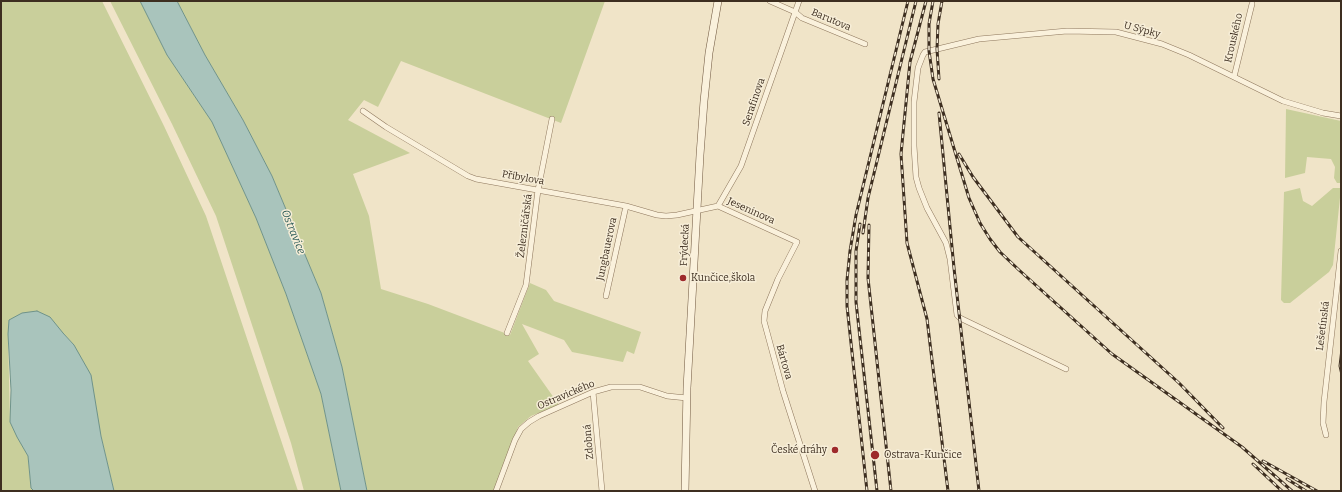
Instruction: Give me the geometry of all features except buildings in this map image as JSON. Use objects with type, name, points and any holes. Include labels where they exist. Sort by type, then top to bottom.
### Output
[{"type":"main road","name":"Frýdecká","points":[[685,491],[687,398],[704,101],[709,52],[718,1]]},
{"type":"street","name":"Barutova","points":[[770,1],[795,12],[802,18],[865,44]]},
{"type":"street","name":"Serafinova","points":[[718,206],[741,166],[799,1]]},
{"type":"street","name":"Krouského","points":[[1234,77],[1252,4]]},
{"type":"street","name":"U Sýpky","points":[[1066,369],[960,318],[957,315],[950,259],[946,243],[927,208],[916,177],[914,102],[918,68],[925,52],[979,39],[1067,31],[1116,32],[1162,44],[1189,55],[1283,101],[1323,113],[1341,116]]},
{"type":"street","name":"Přibylova","points":[[363,110],[386,127],[468,176],[476,179],[626,206],[657,215],[677,215],[697,210]]},
{"type":"street","name":"Železničářská","points":[[507,333],[526,285],[538,190],[552,119]]},
{"type":"street","name":"Jungbauerova","points":[[606,296],[626,206]]},
{"type":"street","name":"Jeseninova","points":[[697,210],[718,206],[797,242]]},
{"type":"street","name":"Bártova","points":[[797,242],[778,279],[765,311],[764,321],[783,391],[815,491]]},
{"type":"street","name":"Lešetínská","points":[[1326,435],[1323,423],[1324,402],[1341,251]]},
{"type":"street","name":"Ostravického","points":[[496,491],[515,440],[521,429],[539,416],[593,392],[611,387],[640,387],[667,396],[687,398]]},
{"type":"street","name":"Zdobná","points":[[593,392],[602,491]]},
{"type":"green space","points":[[1,1],[102,1],[164,126],[206,216],[298,491],[114,491],[101,436],[74,345],[63,333],[8,334],[10,422],[28,456],[31,488],[34,491],[1,491]]},
{"type":"green space","points":[[110,1],[140,1],[167,55],[212,122],[256,218],[286,294],[321,394],[341,491],[304,491],[291,443],[216,216],[172,124]]},
{"type":"green space","points":[[177,1],[605,1],[561,123],[401,61],[378,107],[364,100],[348,120],[410,153],[353,174],[369,216],[381,289],[428,304],[510,335],[530,283],[546,290],[554,301],[641,332],[634,354],[627,351],[623,362],[572,352],[564,340],[522,324],[539,354],[528,361],[559,405],[531,416],[518,427],[496,491],[367,491],[342,367],[321,293],[272,176],[243,120],[205,55]]},
{"type":"green space","points":[[1286,109],[1341,121],[1341,183],[1337,183],[1334,178],[1335,167],[1331,159],[1307,157],[1305,173],[1285,178]]},
{"type":"green space","points":[[1300,188],[1303,201],[1312,206],[1333,188],[1341,188],[1333,265],[1329,272],[1290,303],[1284,303],[1281,300],[1284,192]]},
{"type":"water","name":"Ostravice","points":[[140,1],[177,1],[205,55],[243,120],[272,176],[321,293],[342,367],[367,491],[341,491],[321,394],[286,294],[256,218],[212,122],[167,55]]},
{"type":"water","points":[[37,311],[50,317],[74,345],[91,375],[101,436],[114,491],[34,491],[31,488],[28,456],[10,422],[11,390],[8,334],[9,320],[22,313]]},
{"type":"tram line","points":[[1341,349],[1339,366],[1341,375]]},
{"type":"railway","points":[[867,491],[847,306],[847,280],[856,215],[908,1]]},
{"type":"railway","points":[[863,233],[868,198],[916,1]]},
{"type":"railway","points":[[926,1],[910,62],[901,154],[907,243],[927,319],[948,491]]},
{"type":"railway","points":[[933,1],[929,24],[929,51],[933,79],[969,198],[980,223],[990,239],[1000,252],[1019,270],[1112,354],[1242,447],[1292,491]]},
{"type":"railway","points":[[939,79],[937,49],[938,24],[942,1]]},
{"type":"railway","points":[[939,113],[954,268],[979,491]]},
{"type":"railway","points":[[959,154],[973,177],[1018,237],[1179,383],[1223,428]]},
{"type":"railway","points":[[860,224],[856,251],[856,302],[877,491]]},
{"type":"railway","points":[[869,225],[868,278],[891,491]]},
{"type":"railway","points":[[1263,461],[1317,491]]},
{"type":"railway","points":[[1253,464],[1282,491]]},
{"type":"railway","points":[[1287,479],[1306,491]]},
{"type":"place","name":"Kunčice,škola","points":[[683,278]]},
{"type":"place","name":"České dráhy","points":[[835,450]]},
{"type":"place","name":"Ostrava-Kunčice","points":[[875,455]]}]
